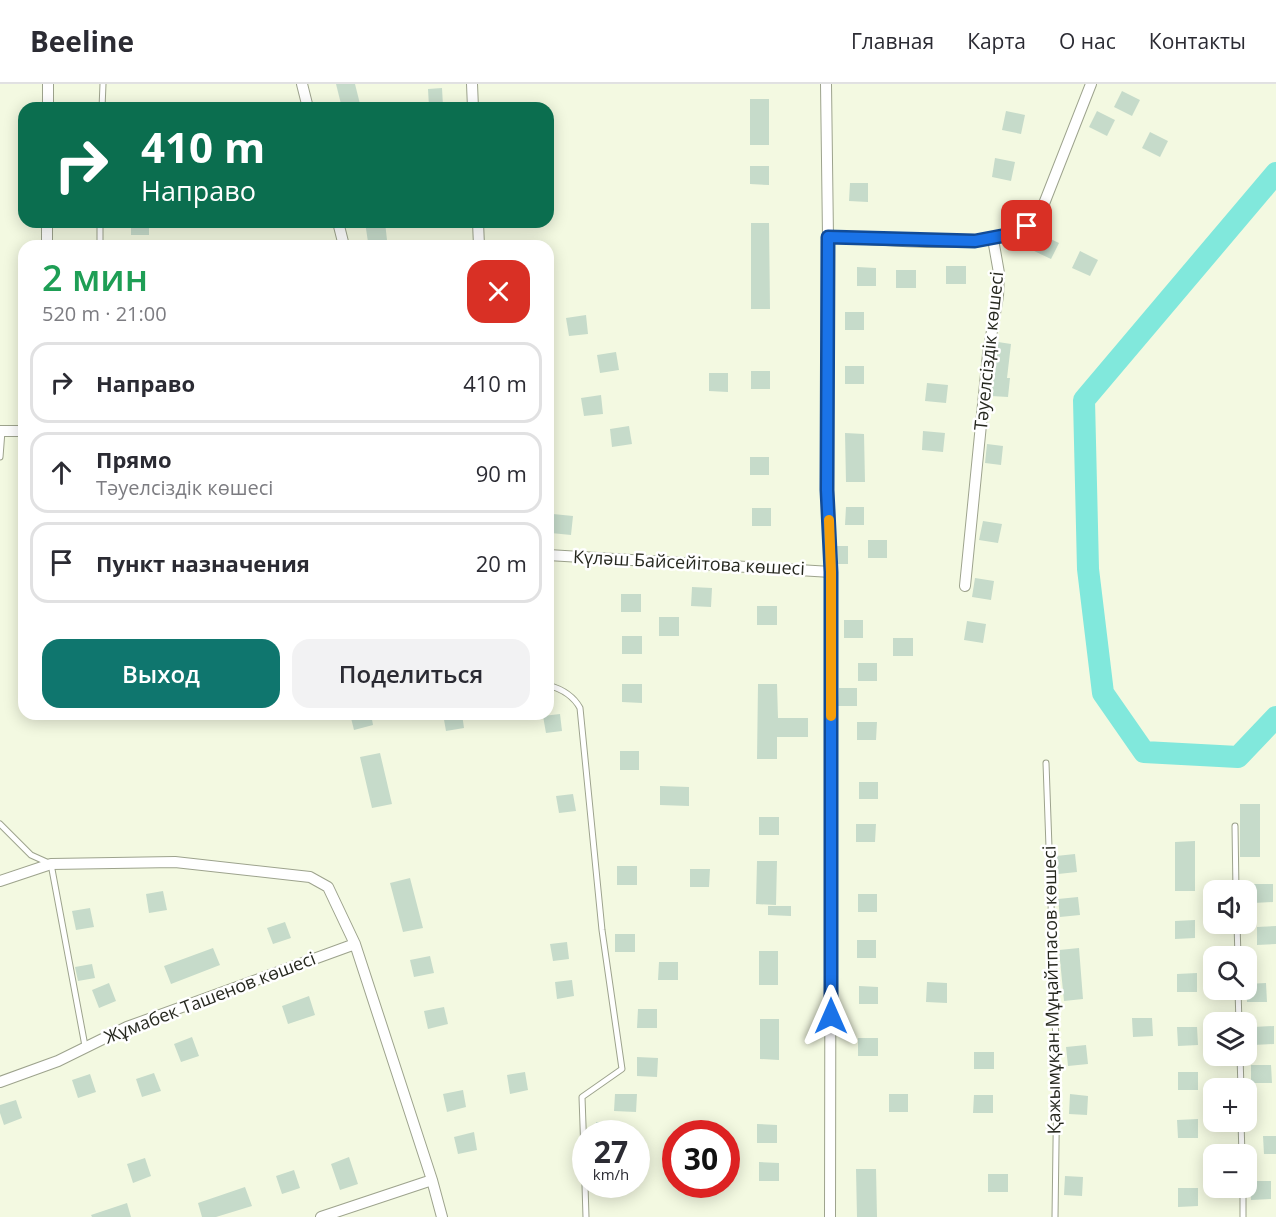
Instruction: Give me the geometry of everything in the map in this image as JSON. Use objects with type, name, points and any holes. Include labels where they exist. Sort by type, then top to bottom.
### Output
[{"type":"street","points":[[48,84],[48,102]]},
{"type":"street","points":[[302,84],[306,102]]},
{"type":"street","points":[[472,84],[473,102]]},
{"type":"street","points":[[826,84],[827,490],[831,572],[830,1217]]},
{"type":"street","points":[[828,237],[975,241],[1017,233],[1038,219],[1091,84]]},
{"type":"street","name":"Тәуелсіздік көшесі","points":[[965,586],[988,354],[998,296],[999,273],[993,239]]},
{"type":"street","points":[[1,431],[18,431]]},
{"type":"street","name":"Күләш Байсейітова көшесі","points":[[554,555],[831,572]]},
{"type":"street","points":[[0,881],[51,864],[175,862],[310,876],[328,888],[355,944],[442,1217]]},
{"type":"street","name":"Жұмабек Ташенов көшесі","points":[[0,1082],[58,1061],[127,1026],[355,944]]},
{"type":"street","points":[[321,1217],[432,1180]]},
{"type":"lane","points":[[102,102],[103,84]]},
{"type":"lane","points":[[0,457],[1,431]]},
{"type":"lane","points":[[554,686],[574,698],[580,708],[602,930],[622,1069],[582,1097],[583,1120]]},
{"type":"lane","name":"Қажымұқан Мұңайтпасов көшесі","points":[[1046,763],[1057,1072],[1055,1217]]},
{"type":"lane","points":[[0,824],[32,855],[51,864],[85,1046]]},
{"type":"lane","points":[[1235,826],[1236,880]]},
{"type":"lane","points":[[585,1198],[586,1217]]},
{"type":"lane","points":[[1243,1198],[1243,1217]]},
{"type":"building","points":[[336,84],[355,84],[360,102],[340,102]]},
{"type":"building","points":[[442,88],[443,102],[429,102],[428,89]]},
{"type":"building","points":[[1122,91],[1140,100],[1132,116],[1114,107]]},
{"type":"building","points":[[750,99],[769,99],[769,145],[750,145]]},
{"type":"building","points":[[1006,111],[1025,115],[1021,134],[1002,130]]},
{"type":"building","points":[[1097,111],[1115,120],[1107,136],[1089,127]]},
{"type":"building","points":[[1150,132],[1168,141],[1160,157],[1142,148]]},
{"type":"building","points":[[995,158],[1015,162],[1011,181],[992,177]]},
{"type":"building","points":[[750,166],[769,166],[769,185],[750,184]]},
{"type":"building","points":[[850,183],[868,183],[868,202],[849,201]]},
{"type":"building","points":[[751,223],[769,223],[770,309],[751,309]]},
{"type":"building","points":[[131,228],[149,228],[149,235],[131,235]]},
{"type":"building","points":[[366,228],[386,228],[387,240],[368,240]]},
{"type":"building","points":[[1040,234],[1059,243],[1051,259],[1032,250]]},
{"type":"building","points":[[1080,251],[1098,260],[1090,276],[1072,268]]},
{"type":"building","points":[[946,266],[966,266],[966,284],[946,284]]},
{"type":"building","points":[[857,267],[876,268],[876,286],[857,286]]},
{"type":"building","points":[[896,270],[916,270],[916,288],[896,288]]},
{"type":"building","points":[[845,312],[864,312],[864,330],[845,330]]},
{"type":"building","points":[[586,315],[588,334],[569,336],[566,318]]},
{"type":"building","points":[[998,342],[1011,344],[1007,378],[1010,378],[1008,397],[991,396]]},
{"type":"building","points":[[616,352],[619,370],[600,373],[597,355]]},
{"type":"building","points":[[845,366],[864,366],[864,384],[845,384]]},
{"type":"building","points":[[751,371],[770,371],[770,389],[751,389]]},
{"type":"building","points":[[709,373],[728,373],[728,392],[709,391]]},
{"type":"building","points":[[927,383],[948,385],[946,403],[925,401]]},
{"type":"building","points":[[601,395],[603,414],[584,416],[581,398]]},
{"type":"building","points":[[629,426],[632,444],[612,447],[610,429]]},
{"type":"building","points":[[923,431],[945,433],[943,452],[922,450]]},
{"type":"building","points":[[845,433],[864,434],[865,482],[846,482]]},
{"type":"building","points":[[987,444],[1003,446],[1001,465],[985,463]]},
{"type":"building","points":[[750,457],[769,457],[769,475],[750,475]]},
{"type":"building","points":[[846,507],[864,507],[864,525],[845,525]]},
{"type":"building","points":[[752,508],[771,508],[771,526],[752,526]]},
{"type":"building","points":[[554,514],[573,516],[571,535],[554,533]]},
{"type":"building","points":[[983,521],[1002,524],[998,543],[979,540]]},
{"type":"building","points":[[868,540],[887,540],[887,558],[868,558]]},
{"type":"building","points":[[837,546],[848,546],[848,564],[838,564]]},
{"type":"building","points":[[975,578],[994,581],[991,600],[972,597]]},
{"type":"building","points":[[692,587],[712,588],[711,607],[691,606]]},
{"type":"building","points":[[621,594],[641,594],[641,612],[621,612]]},
{"type":"building","points":[[757,606],[777,606],[777,625],[757,625]]},
{"type":"building","points":[[659,617],[679,617],[679,636],[659,636]]},
{"type":"building","points":[[844,620],[863,620],[863,638],[844,638]]},
{"type":"building","points":[[967,621],[986,624],[983,643],[964,640]]},
{"type":"building","points":[[622,636],[642,636],[642,654],[622,654]]},
{"type":"building","points":[[893,638],[913,638],[913,656],[893,656]]},
{"type":"building","points":[[858,663],[877,663],[877,681],[858,681]]},
{"type":"building","points":[[622,684],[642,684],[642,703],[622,702]]},
{"type":"building","points":[[758,684],[777,684],[778,718],[808,718],[808,737],[777,737],[777,759],[757,759]]},
{"type":"building","points":[[839,688],[857,688],[857,706],[838,706]]},
{"type":"building","points":[[560,714],[562,731],[546,733],[544,720],[554,720],[554,715]]},
{"type":"building","points":[[352,720],[372,720],[373,725],[354,730]]},
{"type":"building","points":[[444,720],[463,720],[464,728],[446,731]]},
{"type":"building","points":[[857,722],[877,722],[876,740],[857,740]]},
{"type":"building","points":[[620,751],[639,751],[639,770],[620,770]]},
{"type":"building","points":[[380,753],[392,804],[372,808],[360,757]]},
{"type":"building","points":[[859,782],[878,782],[878,799],[859,799]]},
{"type":"building","points":[[660,786],[689,787],[689,806],[660,805]]},
{"type":"building","points":[[573,794],[576,811],[559,813],[556,796]]},
{"type":"building","points":[[1240,804],[1260,804],[1260,857],[1240,857]]},
{"type":"building","points":[[759,817],[779,817],[779,835],[759,835]]},
{"type":"building","points":[[856,824],[876,824],[875,842],[856,842]]},
{"type":"building","points":[[1195,841],[1195,891],[1175,891],[1175,842]]},
{"type":"building","points":[[1075,854],[1077,872],[1058,874],[1056,856]]},
{"type":"building","points":[[757,861],[777,861],[776,905],[756,904]]},
{"type":"building","points":[[617,866],[637,866],[637,885],[617,885]]},
{"type":"building","points":[[690,869],[710,869],[709,887],[690,887]]},
{"type":"building","points":[[410,878],[423,928],[403,932],[390,883]]},
{"type":"building","points":[[1257,884],[1273,884],[1273,902],[1257,903]]},
{"type":"building","points":[[163,891],[167,910],[149,913],[146,894]]},
{"type":"building","points":[[858,894],[877,894],[877,912],[858,912]]},
{"type":"building","points":[[1078,897],[1080,915],[1060,917],[1058,899]]},
{"type":"building","points":[[768,906],[791,906],[791,916],[768,915]]},
{"type":"building","points":[[90,908],[94,927],[76,930],[72,911]]},
{"type":"building","points":[[1195,920],[1195,938],[1175,939],[1175,921]]},
{"type":"building","points":[[285,922],[291,938],[273,944],[267,928]]},
{"type":"building","points":[[1276,926],[1276,944],[1257,945],[1257,927]]},
{"type":"building","points":[[615,934],[635,934],[635,952],[615,952]]},
{"type":"building","points":[[857,940],[876,940],[876,958],[857,958]]},
{"type":"building","points":[[567,942],[569,959],[553,961],[550,944]]},
{"type":"building","points":[[213,948],[220,965],[171,984],[164,966]]},
{"type":"building","points":[[1079,948],[1083,999],[1064,1001],[1059,950]]},
{"type":"building","points":[[759,951],[778,951],[778,985],[759,985]]},
{"type":"building","points":[[430,956],[434,973],[414,977],[410,960]]},
{"type":"building","points":[[659,962],[678,962],[678,980],[658,980]]},
{"type":"building","points":[[92,964],[95,978],[78,981],[75,967]]},
{"type":"building","points":[[1197,973],[1197,992],[1177,992],[1177,974]]},
{"type":"building","points":[[572,980],[574,996],[557,999],[555,982]]},
{"type":"building","points":[[927,982],[947,983],[947,1003],[926,1002]]},
{"type":"building","points":[[109,983],[116,1001],[99,1008],[92,990]]},
{"type":"building","points":[[1257,983],[1266,983],[1267,1002],[1247,1002],[1247,1000],[1257,1000]]},
{"type":"building","points":[[859,986],[878,987],[878,1004],[859,1004]]},
{"type":"building","points":[[309,996],[315,1015],[288,1024],[282,1006]]},
{"type":"building","points":[[444,1007],[448,1024],[428,1029],[424,1011]]},
{"type":"building","points":[[638,1009],[657,1009],[657,1028],[637,1028]]},
{"type":"building","points":[[1132,1018],[1152,1018],[1153,1036],[1133,1037]]},
{"type":"building","points":[[760,1019],[779,1019],[779,1060],[760,1059]]},
{"type":"building","points":[[1274,1026],[1274,1044],[1257,1045],[1257,1027]]},
{"type":"building","points":[[1177,1027],[1197,1027],[1198,1045],[1178,1046]]},
{"type":"building","points":[[192,1037],[199,1056],[181,1062],[174,1044]]},
{"type":"building","points":[[858,1038],[878,1038],[878,1056],[858,1056]]},
{"type":"building","points":[[1086,1045],[1088,1064],[1068,1066],[1066,1047]]},
{"type":"building","points":[[974,1052],[994,1052],[994,1069],[974,1069]]},
{"type":"building","points":[[637,1057],[658,1058],[657,1077],[637,1076]]},
{"type":"building","points":[[1271,1065],[1272,1083],[1257,1083],[1257,1078],[1251,1078],[1251,1066]]},
{"type":"building","points":[[525,1072],[528,1090],[510,1094],[507,1075]]},
{"type":"building","points":[[1178,1072],[1198,1072],[1198,1090],[1178,1090]]},
{"type":"building","points":[[154,1073],[161,1091],[142,1097],[136,1079]]},
{"type":"building","points":[[90,1074],[96,1092],[78,1098],[72,1080]]},
{"type":"building","points":[[463,1090],[466,1107],[447,1112],[443,1094]]},
{"type":"building","points":[[615,1094],[637,1094],[636,1112],[614,1111]]},
{"type":"building","points":[[889,1094],[908,1094],[908,1112],[889,1112]]},
{"type":"building","points":[[1070,1094],[1088,1096],[1087,1115],[1069,1114]]},
{"type":"building","points":[[974,1095],[993,1095],[993,1113],[973,1113]]},
{"type":"building","points":[[16,1100],[22,1118],[4,1125],[0,1105]]},
{"type":"building","points":[[1198,1119],[1198,1138],[1178,1138],[1177,1120]]},
{"type":"building","points":[[757,1124],[777,1125],[777,1143],[757,1143]]},
{"type":"building","points":[[474,1132],[477,1150],[458,1154],[454,1137]]},
{"type":"building","points":[[1263,1136],[1276,1136],[1276,1154],[1264,1154]]},
{"type":"building","points":[[349,1157],[358,1184],[340,1190],[331,1164]]},
{"type":"building","points":[[145,1158],[151,1176],[133,1183],[127,1164]]},
{"type":"building","points":[[759,1162],[779,1163],[779,1181],[759,1181]]},
{"type":"building","points":[[856,1169],[876,1169],[877,1217],[857,1217]]},
{"type":"building","points":[[294,1170],[300,1188],[282,1194],[276,1176]]},
{"type":"building","points":[[988,1174],[1008,1174],[1008,1192],[988,1192]]},
{"type":"building","points":[[1065,1176],[1083,1177],[1082,1196],[1064,1195]]},
{"type":"building","points":[[1257,1181],[1271,1181],[1271,1199],[1251,1200],[1251,1198],[1257,1198]]},
{"type":"building","points":[[245,1187],[252,1206],[216,1217],[202,1217],[198,1203]]},
{"type":"building","points":[[1178,1188],[1198,1188],[1198,1206],[1178,1207]]},
{"type":"building","points":[[127,1203],[131,1217],[92,1217],[91,1215]]},
{"type":"waterway","points":[[1276,173],[1084,400],[1088,569],[1103,693],[1144,752],[1238,757],[1276,717]]},
{"type":"slow traffic","points":[[829,520],[831,716]]},
{"type":"route","points":[[831,1016],[831,572],[827,490],[828,237],[975,241],[1017,233],[1027,226]]}]
